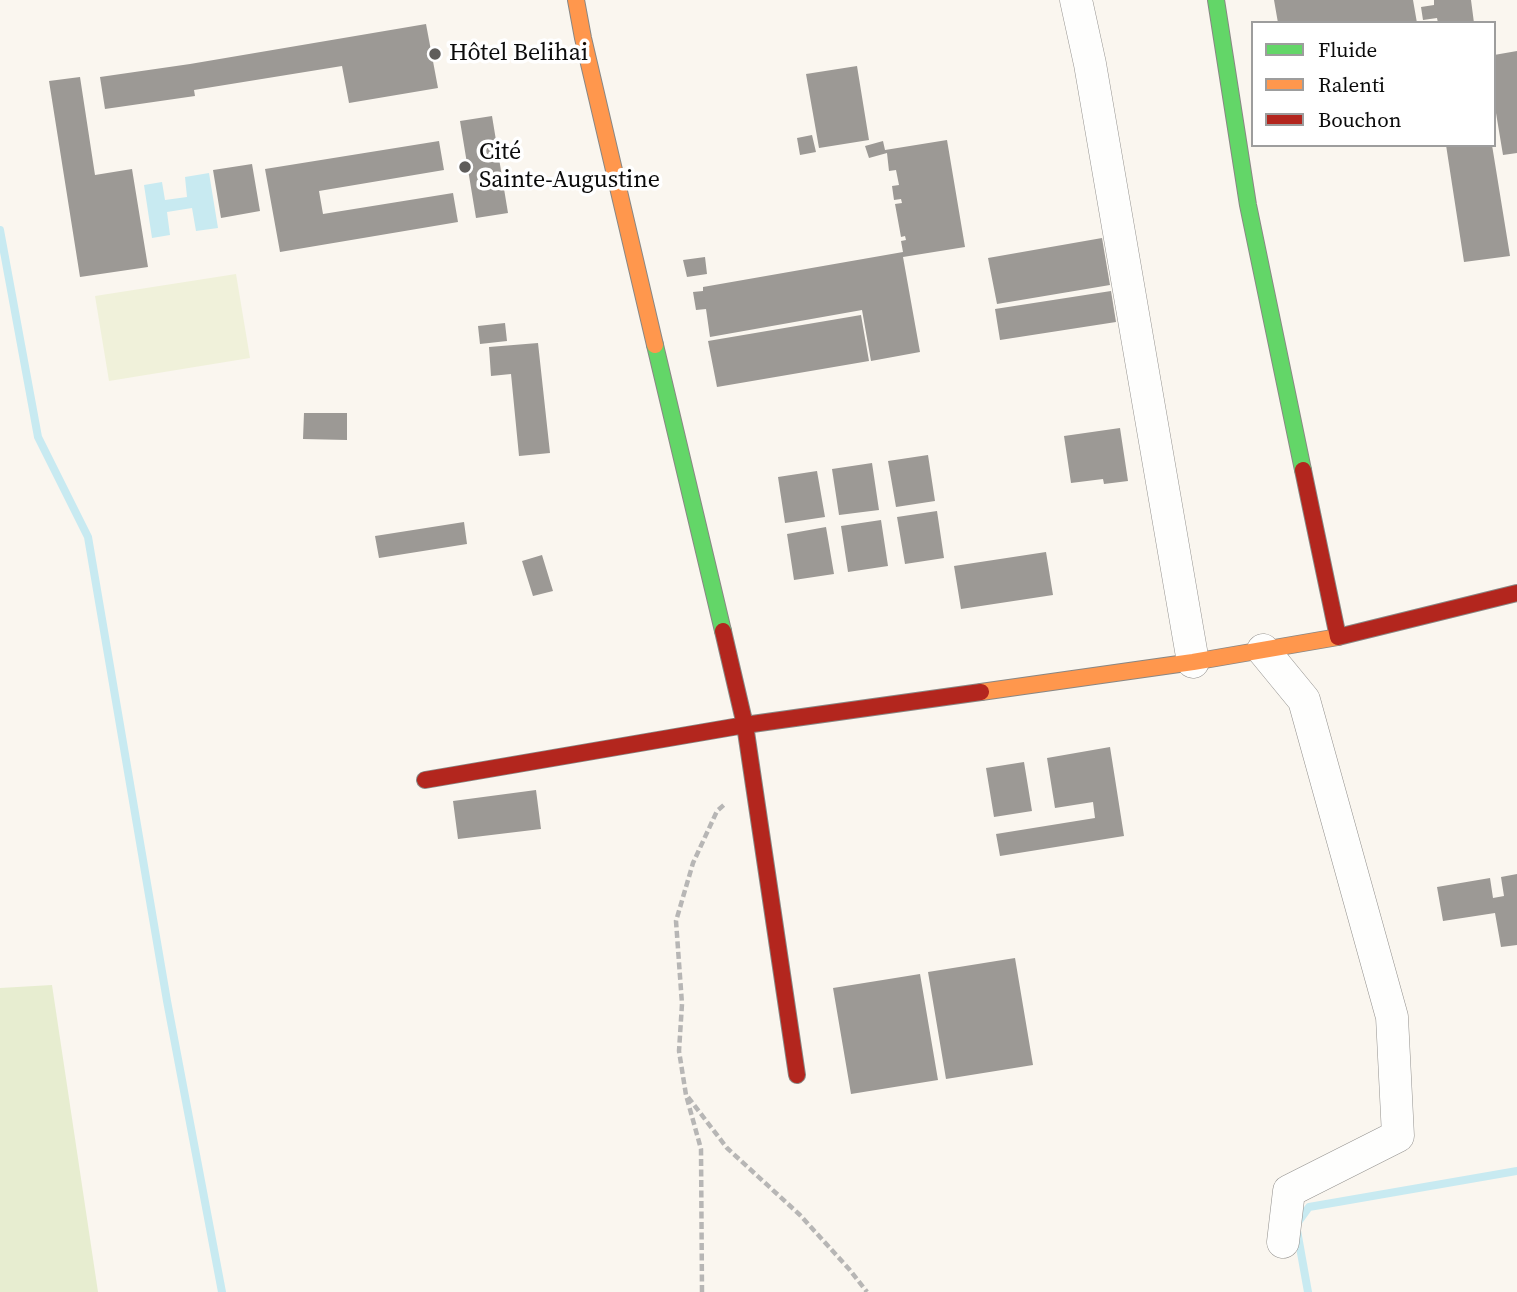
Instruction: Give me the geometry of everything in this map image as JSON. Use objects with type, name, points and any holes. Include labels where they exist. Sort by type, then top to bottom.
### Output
[{"type":"street","points":[[576,0],[745,724],[797,1075]]},
{"type":"street","points":[[1076,0],[1093,78],[1193,662]]},
{"type":"street","points":[[1216,0],[1248,205],[1338,637]]},
{"type":"street","points":[[425,780],[745,724],[1193,662],[1338,637],[1517,593]]},
{"type":"street","points":[[1263,650],[1304,700],[1392,1017],[1398,1136],[1289,1191],[1283,1242]]},
{"type":"path","points":[[702,1292],[701,1149],[686,1095],[679,1051],[682,1004],[676,920],[693,863],[717,811],[752,780]]},
{"type":"path","points":[[686,1095],[727,1148],[800,1215],[867,1292]]},
{"type":"green space","points":[[236,274],[250,358],[109,381],[95,296]]},
{"type":"green space","points":[[52,985],[98,1292],[0,1292],[0,988]]},
{"type":"water","points":[[209,173],[218,228],[196,231],[192,208],[167,212],[170,235],[152,238],[144,185],[162,182],[165,200],[187,197],[185,177]]},
{"type":"building","points":[[1274,0],[1413,0],[1417,21],[1278,21]]},
{"type":"building","points":[[1434,0],[1471,0],[1474,21],[1438,21],[1437,18],[1423,20],[1421,7],[1434,5]]},
{"type":"building","points":[[426,24],[438,88],[349,103],[342,66],[194,90],[195,96],[105,109],[100,77]]},
{"type":"building","points":[[1517,51],[1517,153],[1503,155],[1496,113],[1496,55]]},
{"type":"building","points":[[857,66],[869,140],[819,148],[806,74]]},
{"type":"building","points":[[80,77],[95,175],[132,169],[148,267],[80,277],[49,81]]},
{"type":"building","points":[[492,116],[508,213],[476,218],[460,121]]},
{"type":"building","points":[[812,135],[816,152],[800,155],[797,138]]},
{"type":"building","points":[[947,140],[965,247],[903,257],[920,352],[871,361],[862,310],[710,337],[706,309],[696,310],[693,292],[703,291],[703,287],[903,252],[901,241],[906,240],[905,236],[901,237],[895,204],[902,203],[901,199],[894,200],[892,186],[899,185],[896,170],[889,171],[887,153],[869,158],[865,146],[883,141],[885,150]]},
{"type":"building","points":[[439,141],[444,170],[319,191],[323,214],[453,193],[458,222],[280,252],[265,169]]},
{"type":"building","points":[[1446,147],[1492,147],[1510,256],[1464,262]]},
{"type":"building","points":[[252,164],[260,211],[221,218],[213,170]]},
{"type":"building","points":[[1102,238],[1110,285],[997,304],[988,258]]},
{"type":"building","points":[[705,257],[707,274],[687,277],[683,260]]},
{"type":"building","points":[[1111,291],[1116,322],[1000,340],[995,309]]},
{"type":"building","points":[[861,315],[869,361],[717,387],[708,341]]},
{"type":"building","points":[[505,323],[507,341],[480,344],[478,326]]},
{"type":"building","points":[[538,343],[550,453],[519,456],[511,374],[491,376],[489,347]]},
{"type":"building","points":[[304,413],[347,413],[347,440],[303,439]]},
{"type":"building","points":[[1120,428],[1128,481],[1104,484],[1103,479],[1071,483],[1064,436]]},
{"type":"building","points":[[928,455],[935,501],[896,507],[888,461]]},
{"type":"building","points":[[872,463],[879,510],[839,515],[832,469]]},
{"type":"building","points":[[817,471],[825,517],[785,523],[778,477]]},
{"type":"building","points":[[937,511],[944,558],[905,564],[897,517]]},
{"type":"building","points":[[881,520],[888,566],[848,572],[841,526]]},
{"type":"building","points":[[464,522],[467,544],[379,558],[375,536]]},
{"type":"building","points":[[826,527],[834,574],[794,580],[787,534]]},
{"type":"building","points":[[1046,552],[1053,595],[961,609],[954,566]]},
{"type":"building","points":[[542,555],[553,591],[533,596],[522,561]]},
{"type":"building","points":[[1110,747],[1124,836],[1000,856],[996,834],[1095,818],[1093,802],[1055,808],[1047,758]]},
{"type":"building","points":[[1024,762],[1032,811],[994,817],[986,768]]},
{"type":"building","points":[[536,790],[541,829],[458,839],[453,801]]},
{"type":"building","points":[[1517,874],[1517,945],[1501,947],[1495,913],[1443,921],[1437,887],[1490,878],[1493,898],[1504,896],[1501,877]]},
{"type":"building","points":[[1015,958],[1033,1065],[946,1079],[928,972]]},
{"type":"building","points":[[920,974],[938,1080],[851,1094],[833,988]]},
{"type":"waterway","points":[[0,230],[38,437],[88,537],[167,1001],[222,1292]]},
{"type":"waterway","points":[[1308,1292],[1296,1225],[1309,1207],[1517,1171]]},
{"type":"traffic: fast","points":[[1216,0],[1248,205],[1303,470]]},
{"type":"traffic: fast","points":[[655,345],[723,631]]},
{"type":"traffic: slow","points":[[576,0],[655,345]]},
{"type":"traffic: slow","points":[[981,692],[1193,662],[1338,637]]},
{"type":"traffic: jam","points":[[1303,470],[1338,637],[1517,593]]},
{"type":"traffic: jam","points":[[723,631],[745,725],[797,1075]]},
{"type":"traffic: jam","points":[[425,780],[745,725],[981,692]]},
{"type":"place","name":"Hôtel Belihai","points":[[435,54]]},
{"type":"place","name":"Cité Sainte-Augustine","points":[[465,167]]}]
